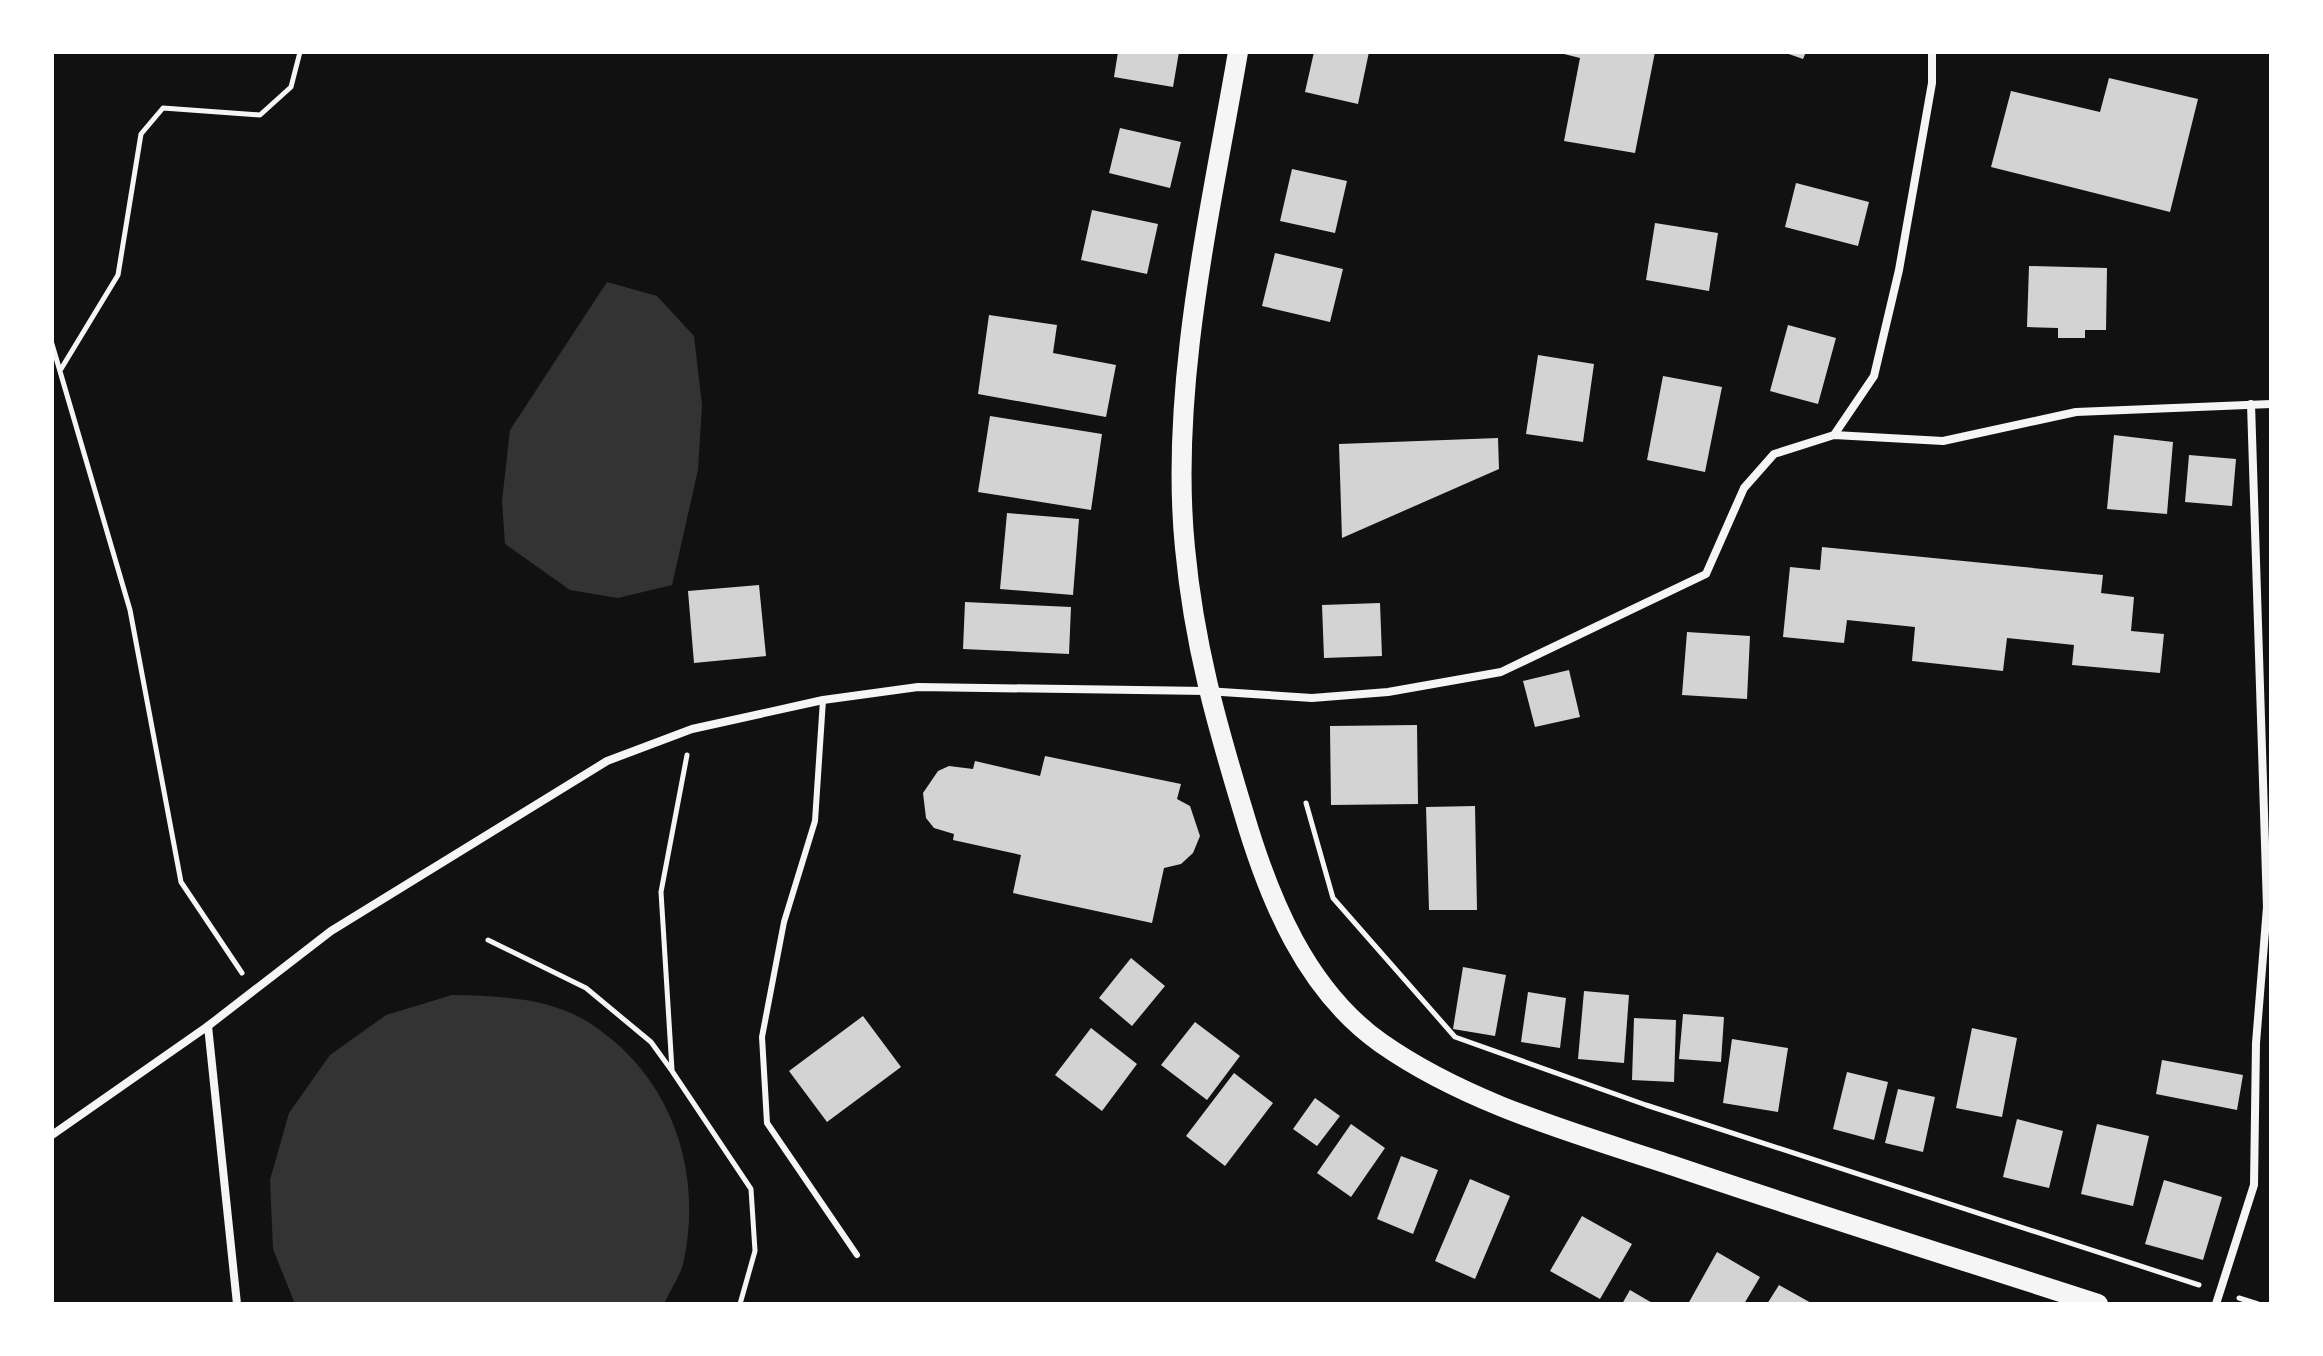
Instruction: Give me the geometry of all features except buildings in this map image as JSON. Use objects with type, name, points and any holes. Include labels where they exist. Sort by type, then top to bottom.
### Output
[{"type":"main road","points":[[1238,52],[1193,316],[1183,457],[1184,545],[1206,691],[1252,842],[1287,931],[1329,993],[1379,1042],[1444,1081],[1552,1126],[2098,1304]]},
{"type":"street","points":[[1834,435],[1874,376],[1899,270],[1932,83],[1932,52]]},
{"type":"street","points":[[2216,1304],[2254,1185],[2256,1043],[2267,907],[2251,404]]},
{"type":"street","points":[[52,1135],[208,1026],[331,931],[594,769],[692,729],[823,700],[918,687],[1206,691],[1312,698],[1388,692],[1501,672],[1706,574],[1744,488],[1774,454],[1834,435],[1943,441],[2076,412],[2271,404]]},
{"type":"street","points":[[2261,755],[2271,756]]},
{"type":"street","points":[[208,1026],[237,1304]]},
{"type":"lane","points":[[823,700],[815,821],[784,922],[762,1037],[765,1094],[767,1123],[857,1255]]},
{"type":"path","points":[[61,369],[118,275],[141,134],[163,108],[260,115],[291,87],[300,52]]},
{"type":"path","points":[[52,344],[130,610],[181,882],[254,990]]},
{"type":"path","points":[[672,1071],[661,892],[692,729]]},
{"type":"path","points":[[1306,803],[1333,898],[1455,1037],[1661,1110],[2258,1304]]},
{"type":"path","points":[[488,940],[586,988],[651,1042],[672,1071],[751,1189],[755,1251],[740,1304]]},
{"type":"shaded area","points":[[607,282],[657,296],[694,336],[702,405],[698,470],[672,585],[618,598],[570,590],[505,544],[502,501],[510,430]]},
{"type":"shaded area","points":[[452,995],[522,1000],[556,1007],[588,1022],[616,1043],[640,1068],[674,1126],[684,1158],[689,1191],[689,1225],[684,1260],[664,1304],[295,1304],[273,1249],[270,1180],[289,1113],[330,1055],[386,1015]]}]
